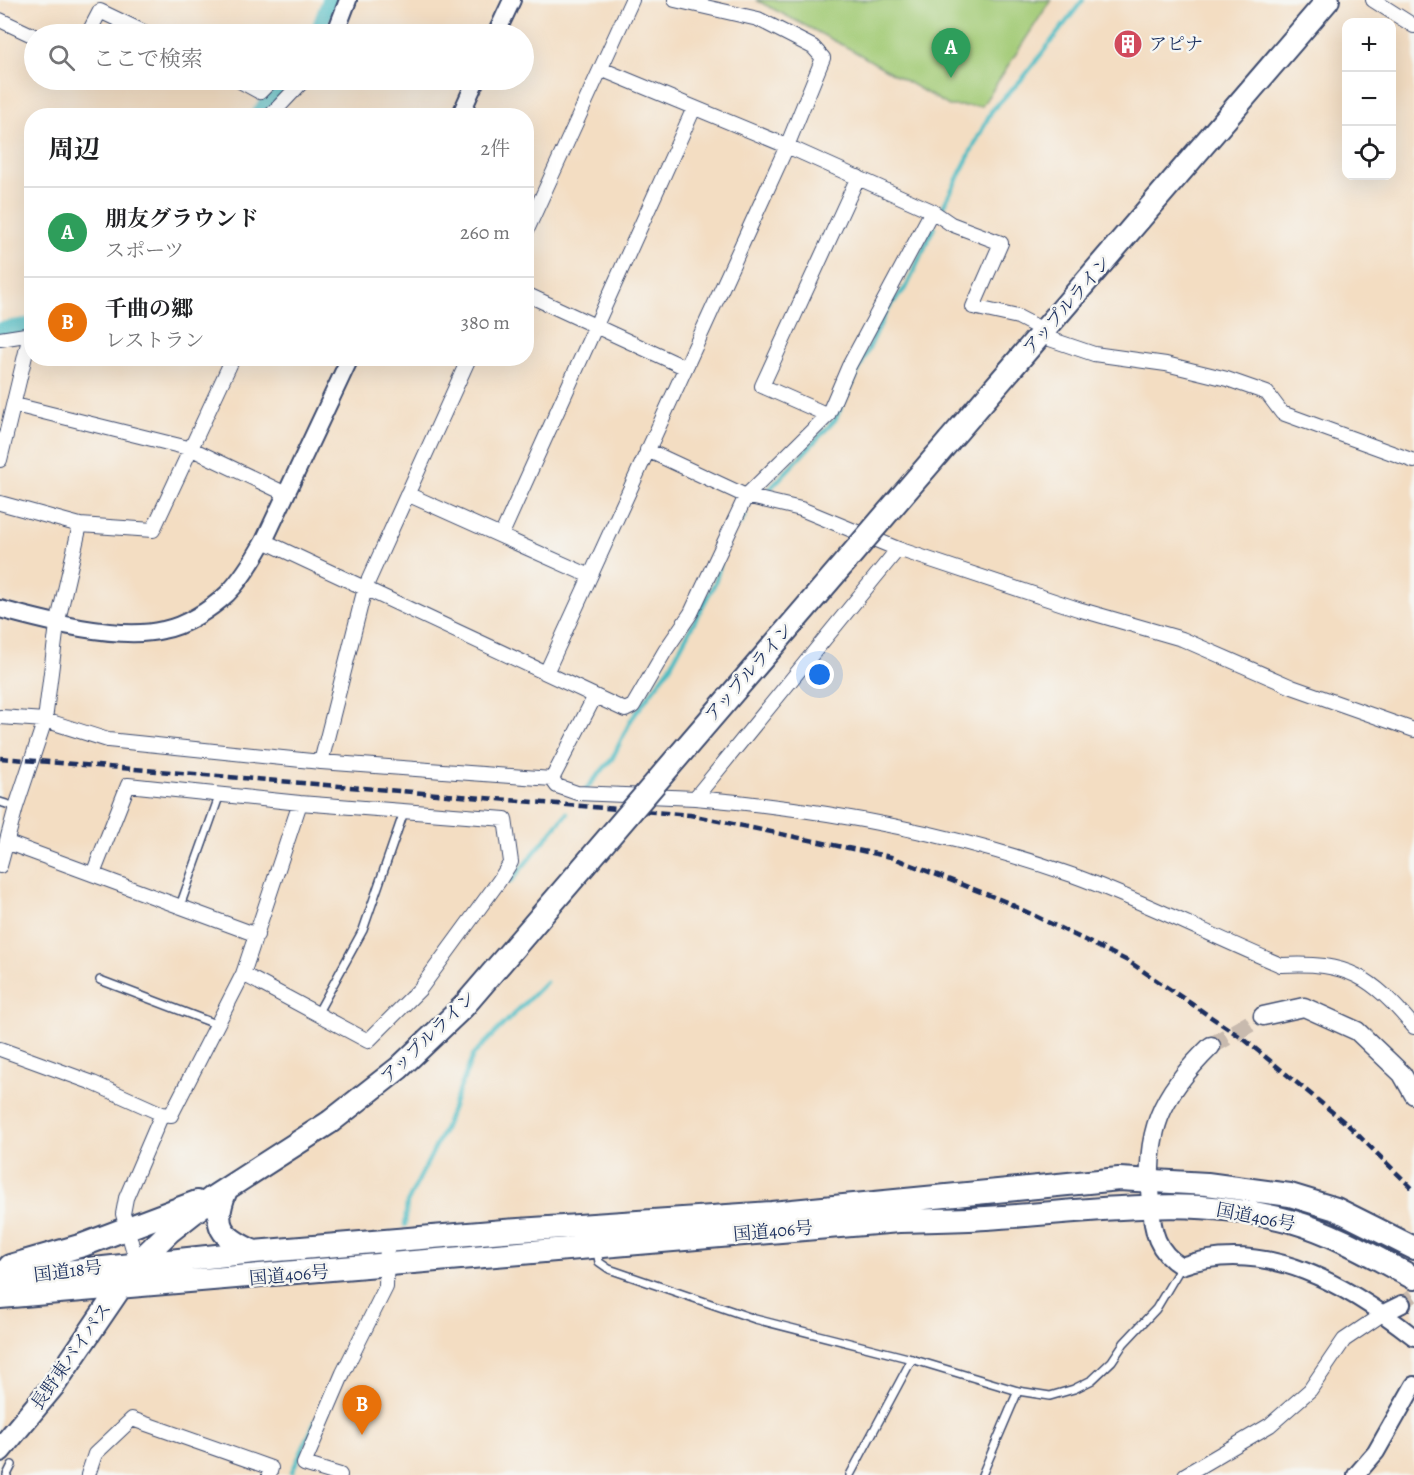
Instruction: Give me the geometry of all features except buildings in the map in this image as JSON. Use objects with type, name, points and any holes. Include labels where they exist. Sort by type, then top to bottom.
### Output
[{"type":"highway","name":"アップルライン","points":[[119,1289],[137,1263],[170,1231],[219,1194],[330,1122],[399,1068],[463,1007],[1328,0]]},
{"type":"highway","name":"国道406号","points":[[137,1263],[387,1241],[771,1213],[1119,1179],[1207,1184],[1290,1195],[1336,1209],[1414,1248]]},
{"type":"highway","points":[[0,1268],[30,1261],[129,1228],[219,1194],[218,1219],[222,1230],[231,1240],[254,1252]]},
{"type":"highway","name":"国道406号","points":[[119,1289],[597,1246],[1150,1204],[1226,1209],[1296,1223],[1356,1248],[1414,1278]]},
{"type":"highway","name":"国道18号","points":[[0,1279],[137,1263]]},
{"type":"highway","name":"国道18号","points":[[0,1298],[119,1289]]},
{"type":"highway","name":"長野東バイパス","points":[[6,1458],[9,1428],[54,1385],[119,1289]]},
{"type":"main road","points":[[1263,1016],[1304,1007],[1357,1031],[1402,1074],[1414,1095]]},
{"type":"main road","points":[[1150,1204],[1150,1143],[1160,1110],[1188,1069],[1211,1046]]},
{"type":"street","points":[[339,24],[348,0]]},
{"type":"street","points":[[501,24],[512,0]]},
{"type":"street","points":[[534,215],[632,0]]},
{"type":"street","points":[[546,673],[787,146],[823,58],[813,47],[758,19],[675,0]]},
{"type":"street","points":[[1373,0],[1414,26]]},
{"type":"street","points":[[93,24],[100,11],[127,24]]},
{"type":"street","points":[[0,20],[24,31]]},
{"type":"street","points":[[601,69],[787,146],[932,211],[951,224],[1001,243],[973,307],[1018,317],[1043,333],[1094,354],[1166,364],[1227,379],[1267,393],[1282,413],[1414,461]]},
{"type":"street","points":[[278,108],[295,90]]},
{"type":"street","points":[[464,108],[472,90]]},
{"type":"street","points":[[501,536],[694,108]]},
{"type":"street","points":[[828,415],[762,386],[858,177]]},
{"type":"street","points":[[264,541],[625,710],[633,706],[665,651],[691,613],[746,496],[828,415],[849,366],[932,211]]},
{"type":"street","points":[[534,298],[684,367]]},
{"type":"street","points":[[0,339],[24,336]]},
{"type":"street","points":[[0,460],[24,366]]},
{"type":"street","points":[[0,503],[80,525],[153,531],[192,449],[226,366]]},
{"type":"street","points":[[0,609],[57,625],[138,633],[164,630],[184,622],[228,594],[264,541],[346,366]]},
{"type":"street","points":[[321,762],[365,588],[465,366]]},
{"type":"street","points":[[15,405],[192,449],[286,494]]},
{"type":"street","points":[[647,450],[746,496],[819,515],[898,549],[1078,609],[1182,639],[1293,687],[1414,730]]},
{"type":"street","points":[[407,494],[590,576]]},
{"type":"street","points":[[0,866],[16,807],[45,720],[57,625],[80,525]]},
{"type":"street","points":[[695,798],[898,549]]},
{"type":"street","points":[[552,779],[595,696]]},
{"type":"street","points":[[0,717],[45,720],[108,740],[321,762],[552,779]]},
{"type":"street","points":[[552,779],[557,786],[577,793],[695,798],[850,816],[922,830],[990,849],[1073,876],[1281,965],[1316,963],[1354,973],[1387,995],[1414,1027]]},
{"type":"street","points":[[93,874],[128,785],[300,803],[505,819],[511,862],[420,989],[368,1041],[243,974]]},
{"type":"street","points":[[0,1049],[93,1083],[162,1114],[171,1115],[243,974],[300,803]]},
{"type":"street","points":[[8,843],[257,935]]},
{"type":"street","points":[[137,1263],[129,1228],[123,1214],[126,1198],[162,1114]]},
{"type":"street","points":[[1150,1204],[1154,1237],[1169,1259],[1182,1266],[1205,1257],[1239,1256],[1275,1261],[1303,1269],[1384,1313],[1414,1337]]},
{"type":"street","points":[[340,1475],[302,1469],[343,1373],[386,1287],[389,1266],[387,1241]]},
{"type":"street","points":[[1185,1475],[1270,1425],[1310,1390],[1344,1340],[1384,1313],[1402,1304]]},
{"type":"street","points":[[1356,1475],[1376,1452],[1414,1385]]},
{"type":"street","points":[[88,1475],[95,1454],[132,1419],[271,1468],[269,1475]]},
{"type":"lane","points":[[180,906],[220,794]]},
{"type":"lane","points":[[0,802],[16,807]]},
{"type":"lane","points":[[317,1014],[363,930],[405,810]]},
{"type":"lane","points":[[100,980],[218,1025]]},
{"type":"lane","points":[[597,1246],[599,1262],[609,1269],[755,1318],[912,1359],[1018,1391],[1050,1396],[1074,1389],[1092,1380],[1112,1361],[1124,1343],[1156,1310],[1182,1266]]},
{"type":"lane","points":[[850,1475],[912,1359]]},
{"type":"lane","points":[[982,1475],[1018,1391]]},
{"type":"lane","points":[[6,1458],[7,1475]]},
{"type":"green space","points":[[756,0],[1051,0],[982,106],[949,106],[852,50]]},
{"type":"waterway","points":[[321,24],[330,0]]},
{"type":"waterway","points":[[941,211],[992,110],[1023,78],[1083,0]]},
{"type":"waterway","points":[[263,108],[275,90]]},
{"type":"waterway","points":[[768,491],[835,420],[887,310],[907,286],[934,227]]},
{"type":"waterway","points":[[0,330],[24,326]]},
{"type":"waterway","points":[[739,525],[745,515]]},
{"type":"waterway","points":[[585,790],[612,759],[631,720],[670,667],[715,583],[720,565]]},
{"type":"waterway","points":[[510,882],[567,813]]},
{"type":"waterway","points":[[405,1225],[407,1203],[443,1132],[473,1055],[546,982]]},
{"type":"waterway","points":[[292,1472],[316,1420]]},
{"type":"tunnel","points":[[1211,1046],[1263,1016]]},
{"type":"tunnel","points":[[1402,1304],[1414,1295]]},
{"type":"railway","points":[[0,758],[690,815],[891,857],[1004,901],[1128,961],[1245,1040],[1348,1125],[1414,1190]]},
{"type":"place","name":"アピナ","points":[[1128,44]]},
{"type":"place","name":"朋友グラウンド","points":[[951,78]]},
{"type":"place","name":"千曲の郷","points":[[362,1435]]}]
